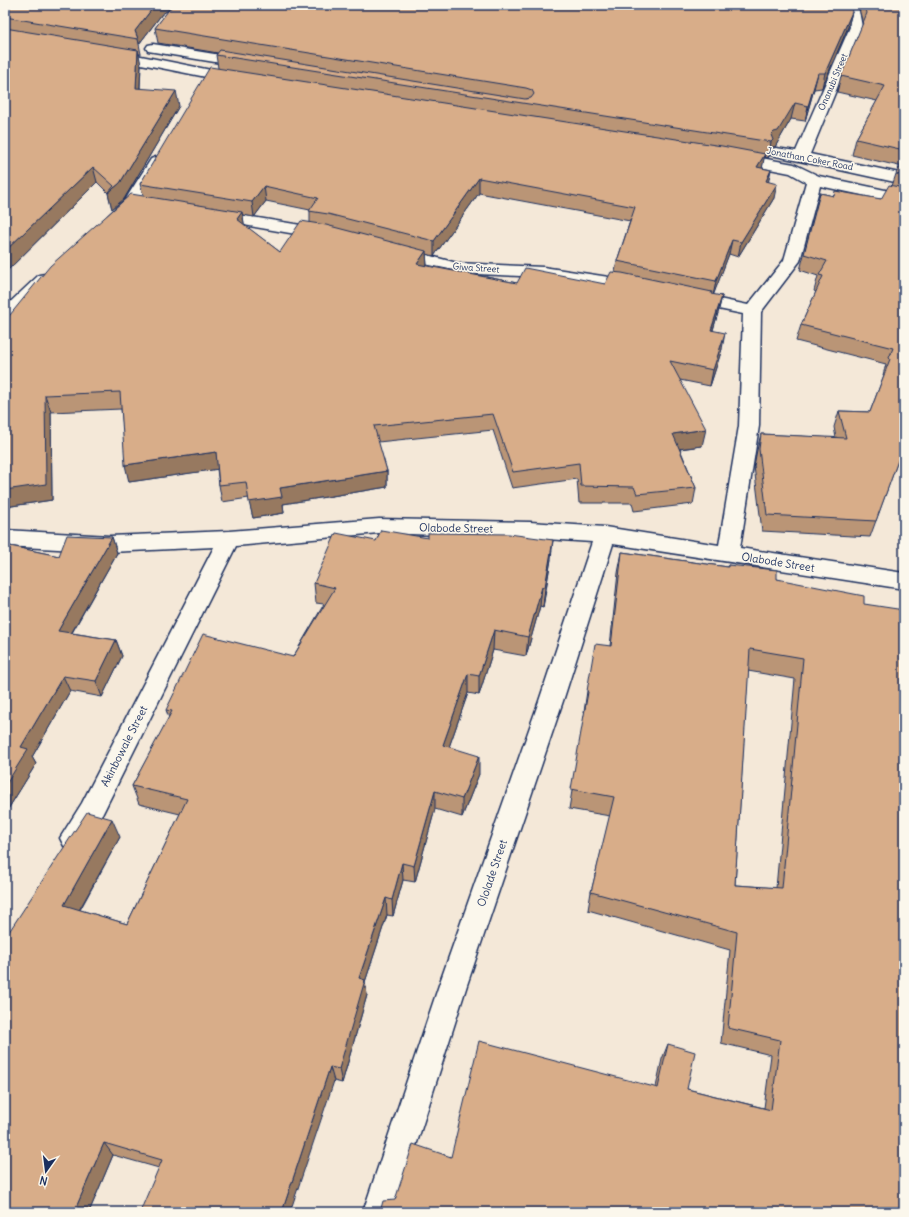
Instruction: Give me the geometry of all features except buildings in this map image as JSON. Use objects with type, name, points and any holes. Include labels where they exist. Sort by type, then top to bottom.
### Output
[{"type":"street","name":"Onanubi Street","points":[[801,157],[856,27],[852,5]]},
{"type":"street","points":[[146,47],[155,36]]},
{"type":"street","points":[[108,41],[261,65]]},
{"type":"street","points":[[96,52],[134,58],[203,81],[246,80]]},
{"type":"street","points":[[107,224],[138,204],[165,146]]},
{"type":"street","name":"Jonathan Coker Road","points":[[762,149],[844,165],[904,179]]},
{"type":"street","name":"Jonathan Coker Road","points":[[720,155],[794,169],[814,180],[904,199]]},
{"type":"street","points":[[728,554],[749,426],[752,311],[792,261],[814,180]]},
{"type":"street","points":[[199,214],[337,237]]},
{"type":"street","name":"Giwa Street","points":[[382,248],[456,268],[543,272],[651,289]]},
{"type":"street","points":[[5,316],[11,302],[53,272]]},
{"type":"street","points":[[674,294],[752,311]]},
{"type":"street","name":"Olabode Street","points":[[5,538],[110,544],[229,539],[380,526],[530,530],[605,535],[904,581]]},
{"type":"street","name":"Ololade Street","points":[[380,1212],[453,985],[551,701],[605,535]]},
{"type":"street","name":"Akinbowale Street","points":[[61,858],[91,811],[229,539]]}]
